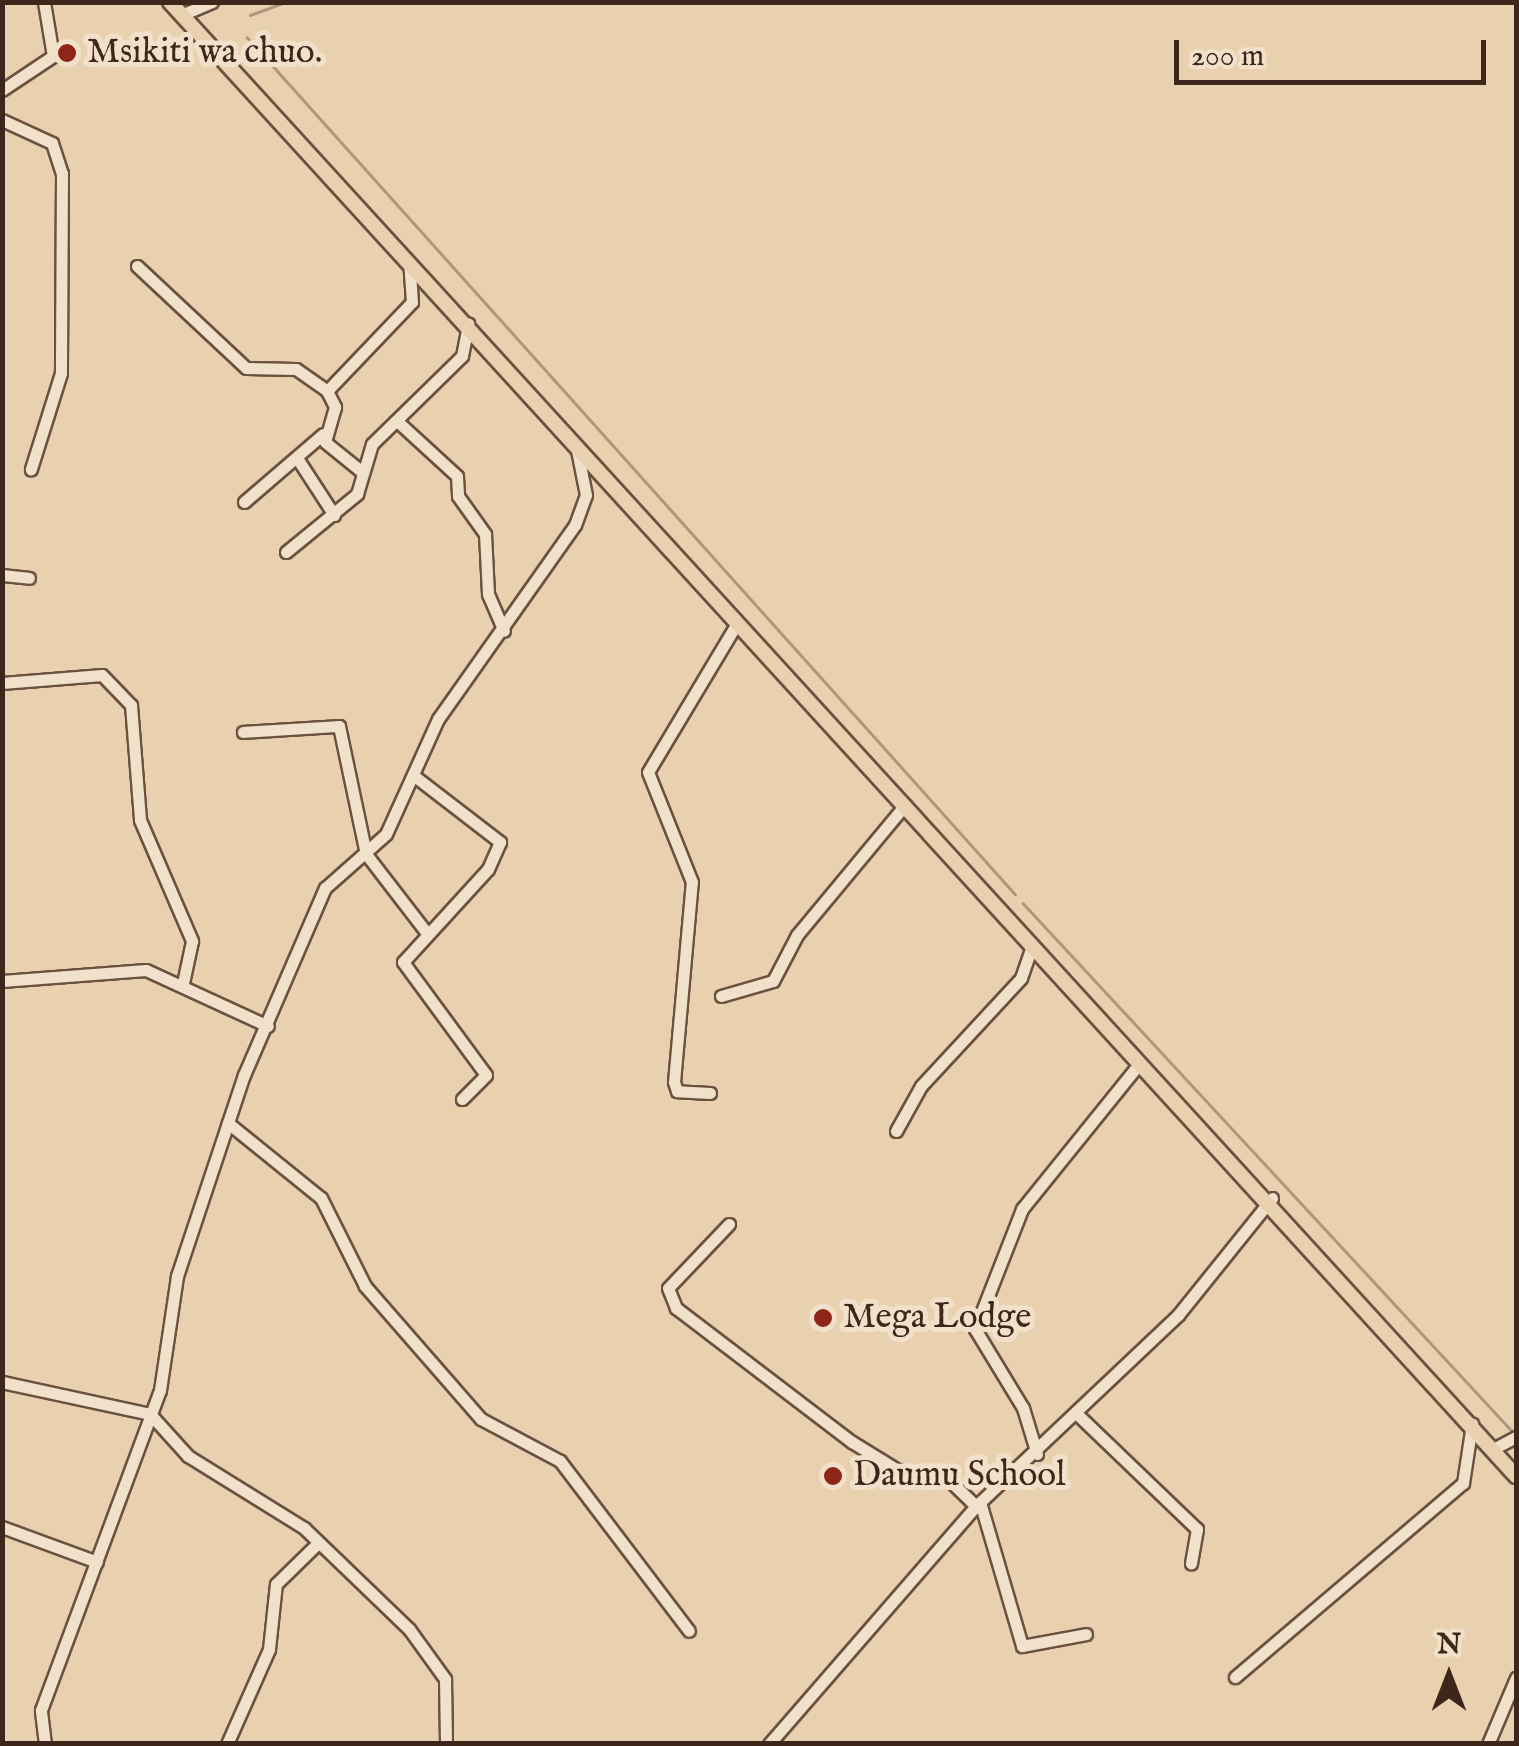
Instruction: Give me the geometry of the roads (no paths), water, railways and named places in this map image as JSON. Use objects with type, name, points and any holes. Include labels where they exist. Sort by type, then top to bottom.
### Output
[{"type":"main road","points":[[176,6],[468,320],[577,450],[905,805],[1138,1065],[1272,1198],[1516,1476]]},
{"type":"street","points":[[2,90],[53,56],[44,2]]},
{"type":"street","points":[[176,6],[212,2]]},
{"type":"street","points":[[2,120],[52,144],[62,172],[61,374],[31,468]]},
{"type":"street","points":[[327,391],[412,302],[408,258]]},
{"type":"street","points":[[137,266],[246,368],[296,369],[327,391],[335,407],[323,434],[244,502]]},
{"type":"street","points":[[286,552],[356,494],[361,472],[397,421],[462,356],[468,320]]},
{"type":"street","points":[[397,421],[457,476],[458,496],[485,534],[488,594],[504,631]]},
{"type":"street","points":[[323,434],[361,472]]},
{"type":"street","points":[[45,1744],[41,1710],[150,1414],[177,1276],[228,1123],[273,1008],[325,888],[366,854],[394,822],[438,719],[576,525],[586,496],[577,450]]},
{"type":"street","points":[[297,458],[334,515]]},
{"type":"street","points":[[2,575],[28,578]]},
{"type":"street","points":[[710,1093],[676,1091],[674,1082],[692,882],[648,772],[737,623]]},
{"type":"street","points":[[2,683],[102,676],[131,705],[140,820],[192,941],[183,983]]},
{"type":"street","points":[[243,732],[339,726],[366,854],[426,932]]},
{"type":"street","points":[[413,775],[500,842],[488,869],[426,932],[403,962],[486,1075],[462,1099]]},
{"type":"street","points":[[722,996],[773,981],[797,935],[905,805]]},
{"type":"street","points":[[896,1132],[921,1086],[1021,978],[1032,946]]},
{"type":"street","points":[[2,981],[106,968],[183,983],[243,1009],[268,1026]]},
{"type":"street","points":[[243,1009],[273,1008]]},
{"type":"street","points":[[1037,1454],[1022,1408],[975,1328],[1022,1209],[1138,1065]]},
{"type":"street","points":[[228,1123],[320,1198],[365,1286],[481,1419],[560,1461],[689,1631]]},
{"type":"street","points":[[769,1744],[978,1504],[1037,1454],[1178,1315],[1272,1198]]},
{"type":"street","points":[[728,1224],[668,1288],[676,1308],[852,1442],[904,1474],[948,1480],[978,1504],[1022,1646],[1086,1634]]},
{"type":"street","points":[[2,1382],[150,1414],[188,1456],[318,1544],[409,1629],[445,1678],[446,1744]]},
{"type":"street","points":[[1078,1415],[1197,1529],[1191,1563]]},
{"type":"street","points":[[1235,1678],[1463,1483],[1472,1424]]},
{"type":"street","points":[[1494,1449],[1516,1437]]},
{"type":"street","points":[[2,1527],[97,1562]]},
{"type":"street","points":[[227,1744],[269,1648],[276,1584],[318,1544]]},
{"type":"street","points":[[1488,1744],[1516,1678]]},
{"type":"waterway","points":[[250,15],[286,2]]},
{"type":"waterway","points":[[247,37],[1015,894]]},
{"type":"waterway","points":[[1023,903],[1514,1433]]},
{"type":"place","name":"Msikiti wa chuo.","points":[[67,53]]},
{"type":"place","name":"Mega Lodge","points":[[823,1318]]},
{"type":"place","name":"Daumu School","points":[[833,1476]]}]
